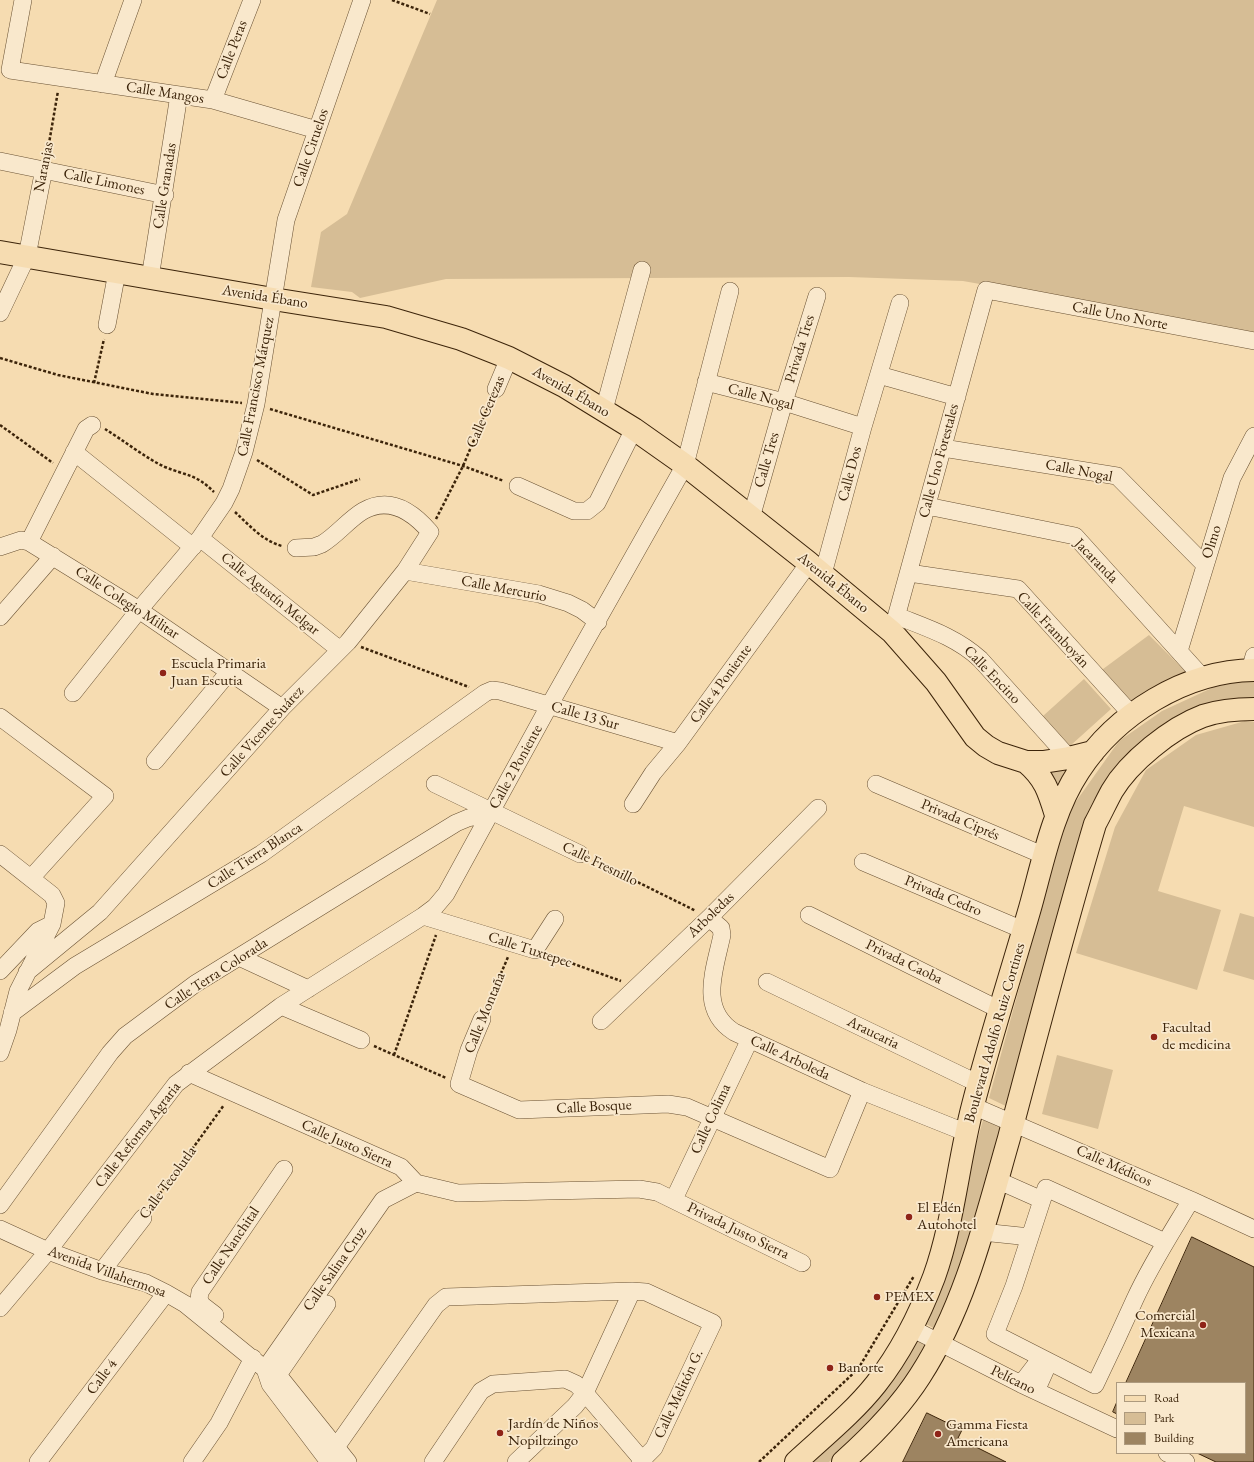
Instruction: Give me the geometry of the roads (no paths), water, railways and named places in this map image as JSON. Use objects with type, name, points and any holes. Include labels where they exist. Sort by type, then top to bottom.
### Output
[{"type":"main road","name":"Avenida Ébano","points":[[0,252],[386,317],[461,339],[509,358],[564,386],[634,429],[685,466],[816,568],[895,624],[975,736],[998,754],[1026,762],[1043,762],[1093,752]]},
{"type":"main road","name":"Boulevard Adolfo Ruiz Cortines","points":[[796,1462],[852,1410],[876,1384],[911,1328],[934,1277],[949,1225],[973,1106],[1000,1010],[1056,815],[1078,772],[1093,752],[1110,734],[1132,715],[1156,699],[1203,678],[1253,665]]},
{"type":"main road","points":[[843,1462],[873,1435],[896,1410],[920,1377],[939,1343],[963,1288],[982,1232],[997,1180],[1095,824],[1113,790],[1140,757],[1169,734],[1203,716],[1238,709],[1254,708]]},
{"type":"main road","name":"Avenida Ébano","points":[[1026,762],[1037,771],[1045,782],[1056,815]]},
{"type":"street","name":"Calle Mangos","points":[[23,0],[10,70],[213,100],[317,130]]},
{"type":"street","points":[[103,84],[133,0]]},
{"type":"street","name":"Calle Peras","points":[[213,100],[252,0]]},
{"type":"street","name":"Calle Ciruelos","points":[[273,299],[286,220],[362,0]]},
{"type":"street","name":"Calle Granadas","points":[[150,278],[165,195],[179,95]]},
{"type":"street","name":"Calle Limones","points":[[0,161],[165,195]]},
{"type":"street","name":"Naranjas","points":[[0,313],[27,256],[44,169]]},
{"type":"street","points":[[604,410],[642,270]]},
{"type":"street","points":[[107,325],[117,272]]},
{"type":"street","name":"Calle Uno Norte","points":[[986,290],[1254,341]]},
{"type":"street","name":"Calle Uno Forestales","points":[[895,624],[986,290]]},
{"type":"street","name":"Calle 2 Poniente","points":[[281,1006],[423,916],[435,907],[446,894],[549,706],[598,622],[685,466],[730,291]]},
{"type":"street","name":"Privada Tres","points":[[784,402],[817,296]]},
{"type":"street","name":"Calle Francisco Márquez","points":[[73,693],[139,610],[197,543],[232,489],[244,452],[256,404],[273,299]]},
{"type":"street","name":"Calle Dos","points":[[816,568],[879,375],[900,303]]},
{"type":"street","name":"Calle Cerezas","points":[[496,389],[509,358]]},
{"type":"street","points":[[879,375],[957,397]]},
{"type":"street","name":"Calle Nogal","points":[[706,382],[784,402],[862,427]]},
{"type":"street","name":"Calle Tres","points":[[751,518],[784,402]]},
{"type":"street","points":[[0,547],[21,540],[29,542],[86,429],[92,425]]},
{"type":"street","points":[[518,486],[574,511],[587,511],[597,503],[634,429]]},
{"type":"street","name":"Olmo","points":[[1179,651],[1204,564],[1232,478],[1254,436]]},
{"type":"street","name":"Calle Nogal","points":[[943,448],[1117,476],[1204,564]]},
{"type":"street","name":"Calle Agustín Melgar","points":[[74,452],[197,543],[344,646]]},
{"type":"street","name":"Calle Vicente Suárez","points":[[28,972],[100,912],[282,708],[344,646],[405,571],[430,532],[419,519],[400,507],[389,504],[376,506],[362,511],[322,544],[314,547],[296,548]]},
{"type":"street","name":"Jacaranda","points":[[927,506],[1075,536],[1203,678]]},
{"type":"street","name":"Calle Colegio Militar","points":[[29,542],[139,610],[282,708]]},
{"type":"street","points":[[0,617],[53,556]]},
{"type":"street","name":"Calle 4 Poniente","points":[[633,804],[664,759],[816,568]]},
{"type":"street","name":"Calle Mercurio","points":[[405,571],[539,594],[568,603],[582,610],[598,622]]},
{"type":"street","name":"Calle Framboyán","points":[[908,573],[1018,589],[1132,715]]},
{"type":"street","name":"Calle Encino","points":[[895,624],[954,639],[968,648],[980,659],[1069,758]]},
{"type":"street","points":[[155,761],[229,672]]},
{"type":"street","name":"Calle 13 Sur","points":[[488,692],[500,691],[678,743]]},
{"type":"street","name":"Calle Tierra Blanca","points":[[12,1013],[76,966],[261,854],[488,692]]},
{"type":"street","points":[[0,718],[105,796],[31,878]]},
{"type":"street","points":[[435,784],[491,813]]},
{"type":"street","name":"Privada Ciprés","points":[[876,784],[1045,856]]},
{"type":"street","name":"Arboledas","points":[[601,1021],[709,918],[818,808]]},
{"type":"street","name":"Calle Fresnillo","points":[[491,813],[580,854]]},
{"type":"street","name":"Calle Terra Colorada","points":[[0,1204],[110,1053],[125,1036],[195,984],[456,823],[468,818],[491,813]]},
{"type":"street","points":[[0,854],[52,894],[56,903],[52,924],[18,992],[0,1053]]},
{"type":"street","name":"Privada Cedro","points":[[863,862],[1023,930]]},
{"type":"street","name":"Privada Caoba","points":[[809,915],[1000,1010]]},
{"type":"street","name":"Calle Tuxtepec","points":[[423,916],[535,950],[555,919]]},
{"type":"street","name":"Calle Arboleda","points":[[709,918],[721,928],[722,935],[712,984],[712,1002],[716,1015],[723,1025],[862,1091],[967,1133]]},
{"type":"street","points":[[0,971],[38,931],[52,924]]},
{"type":"street","points":[[239,957],[308,989]]},
{"type":"street","name":"Araucaria","points":[[767,982],[979,1084]]},
{"type":"street","points":[[281,1006],[361,1040]]},
{"type":"street","name":"Calle Reforma Agraria","points":[[0,1308],[48,1251],[176,1084],[281,1006]]},
{"type":"street","name":"Calle Montaña","points":[[459,1084],[469,1050],[482,1020]]},
{"type":"street","name":"Calle Colima","points":[[674,1199],[712,1116],[750,1039]]},
{"type":"street","name":"Calle Justo Sierra","points":[[189,1073],[401,1167],[416,1183]]},
{"type":"street","name":"Calle Bosque","points":[[459,1084],[519,1110],[668,1104],[687,1107],[712,1116],[830,1170],[862,1091]]},
{"type":"street","name":"Calle Médicos","points":[[973,1106],[1013,1122],[1254,1229]]},
{"type":"street","name":"Calle Nanchital","points":[[231,1340],[226,1324],[202,1305],[199,1299],[200,1292],[284,1169]]},
{"type":"street","points":[[997,1180],[1042,1200]]},
{"type":"street","points":[[416,1183],[458,1194],[639,1189],[657,1192],[674,1199]]},
{"type":"street","name":"Calle Salina Cruz","points":[[265,1367],[383,1200],[416,1183]]},
{"type":"street","points":[[1165,1242],[1046,1188],[1014,1286],[995,1334],[1095,1385],[1136,1298],[1165,1242],[1191,1200]]},
{"type":"street","name":"Privada Justo Sierra","points":[[674,1199],[802,1263]]},
{"type":"street","name":"Calle Tecolutla","points":[[102,1272],[143,1218]]},
{"type":"street","name":"Avenida Villahermosa","points":[[0,1229],[48,1251],[102,1272],[146,1283],[166,1292],[185,1304],[265,1367],[270,1384],[331,1456],[348,1462]]},
{"type":"street","points":[[982,1232],[1030,1237]]},
{"type":"street","points":[[331,1456],[436,1305],[446,1297],[632,1290],[585,1393],[575,1406],[516,1462]]},
{"type":"street","name":"Calle Melitón G.","points":[[632,1290],[646,1292],[714,1322],[654,1448],[642,1461]]},
{"type":"street","name":"Calle 4","points":[[38,1462],[166,1292]]},
{"type":"street","name":"Calle Salina Cruz","points":[[265,1367],[327,1304]]},
{"type":"street","name":"Pelícano","points":[[911,1328],[1021,1384],[1116,1429]]},
{"type":"street","points":[[1021,1384],[1045,1360]]},
{"type":"street","points":[[1036,1391],[1045,1360]]},
{"type":"street","points":[[192,1462],[219,1423],[265,1367]]},
{"type":"street","points":[[433,1462],[481,1391],[493,1384],[565,1379],[576,1384],[585,1393],[642,1461]]},
{"type":"street","points":[[1169,1454],[1186,1462]]},
{"type":"place","name":"Escuela Primaria Juan Escutia","points":[[163,673]]},
{"type":"place","name":"Facultad de medicina","points":[[1154,1037]]},
{"type":"place","name":"El Edén Autohotel","points":[[909,1217]]},
{"type":"place","name":"PEMEX","points":[[877,1297]]},
{"type":"place","name":"Comercial Mexicana","points":[[1203,1325]]},
{"type":"place","name":"Banorte","points":[[830,1368]]},
{"type":"place","name":"Jardín de Niños Nopiltzingo","points":[[500,1433]]},
{"type":"place","name":"Gamma Fiesta Americana","points":[[938,1434]]}]
